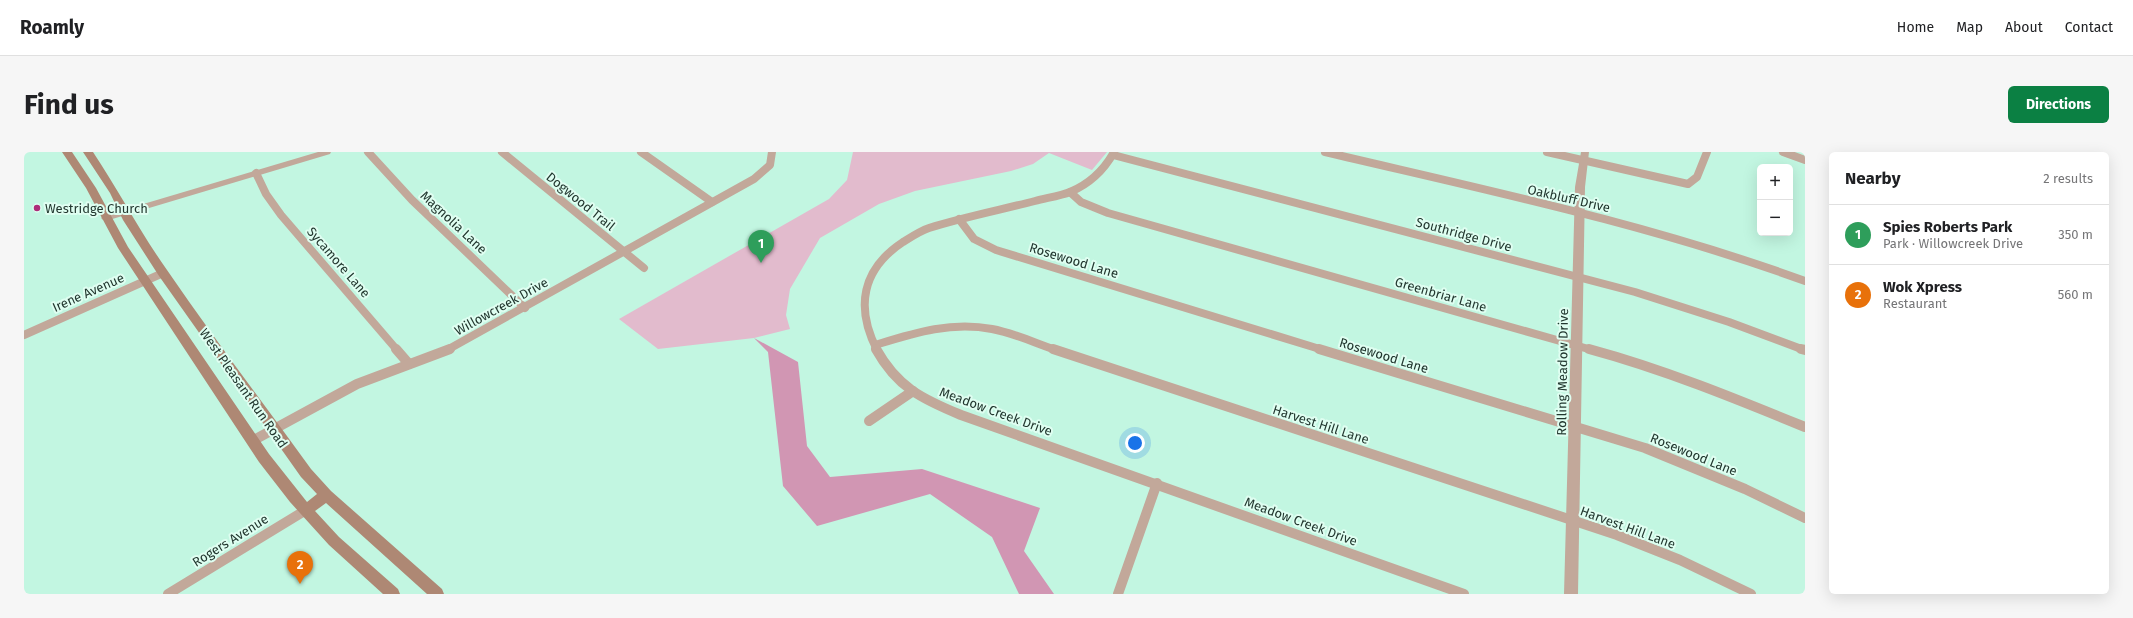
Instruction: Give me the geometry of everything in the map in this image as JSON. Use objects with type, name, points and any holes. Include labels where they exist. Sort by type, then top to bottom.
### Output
[{"type":"main road","name":"West Pleasant Run Road","points":[[66,152],[79,169],[106,218],[145,281],[273,470],[306,510],[334,540],[393,594]]},
{"type":"main road","name":"West Pleasant Run Road","points":[[88,152],[115,193],[123,212],[163,273],[306,473],[326,495],[437,594]]},
{"type":"main road","points":[[79,169],[96,163]]},
{"type":"main road","points":[[306,510],[326,495]]},
{"type":"street","points":[[106,218],[327,152]]},
{"type":"street","name":"Magnolia Lane","points":[[368,152],[407,195],[525,308]]},
{"type":"street","name":"Dogwood Trail","points":[[502,152],[644,268]]},
{"type":"street","points":[[641,152],[712,202]]},
{"type":"street","name":"Willowcreek Drive","points":[[252,441],[357,384],[454,347],[525,308],[754,179],[770,166],[773,159],[772,152]]},
{"type":"street","name":"Oakbluff Drive","points":[[1324,152],[1659,233],[1756,263],[1805,281]]},
{"type":"street","points":[[1547,152],[1584,156],[1688,184],[1698,177],[1707,152]]},
{"type":"street","points":[[1784,152],[1805,160]]},
{"type":"street","name":"Meadow Creek Drive","points":[[1114,153],[1103,170],[1095,177],[1070,192],[928,228],[897,245],[879,263],[869,279],[862,307],[874,345],[884,362],[898,380],[913,391],[961,414],[1158,483],[1464,594]]},
{"type":"street","name":"Southridge Drive","points":[[1114,153],[1579,276],[1716,317],[1805,350]]},
{"type":"street","name":"Rolling Meadow Drive","points":[[1571,594],[1574,521],[1580,187],[1584,156]]},
{"type":"street","name":"Sycamore Lane","points":[[256,173],[266,194],[281,215],[409,364]]},
{"type":"street","name":"Greenbriar Lane","points":[[1070,192],[1081,202],[1108,214],[1577,346],[1656,370],[1805,427]]},
{"type":"street","name":"Rosewood Lane","points":[[959,220],[974,239],[996,250],[1575,426],[1669,457],[1745,489],[1805,518]]},
{"type":"street","name":"Irene Avenue","points":[[24,335],[163,273]]},
{"type":"street","name":"Harvest Hill Lane","points":[[874,345],[928,330],[957,324],[974,325],[994,329],[1648,546],[1751,594]]},
{"type":"street","points":[[868,421],[913,391]]},
{"type":"street","points":[[1118,594],[1158,483]]},
{"type":"street","name":"Rogers Avenue","points":[[168,594],[306,510]]},
{"type":"shaded area","points":[[853,152],[1107,152],[1092,170],[1049,153],[1033,164],[1011,171],[915,191],[879,204],[820,238],[790,289],[786,315],[790,329],[754,338],[658,349],[619,319],[829,199],[847,180]]},
{"type":"shaded area","points":[[754,338],[798,362],[807,446],[830,477],[922,469],[1040,508],[1024,551],[1054,594],[1019,594],[992,537],[930,494],[817,526],[783,486],[768,352]]},
{"type":"place","name":"Westridge Church","points":[[37,208]]},
{"type":"place","name":"Spies Roberts Park","points":[[761,263]]},
{"type":"place","name":"Wok Xpress","points":[[300,584]]}]
